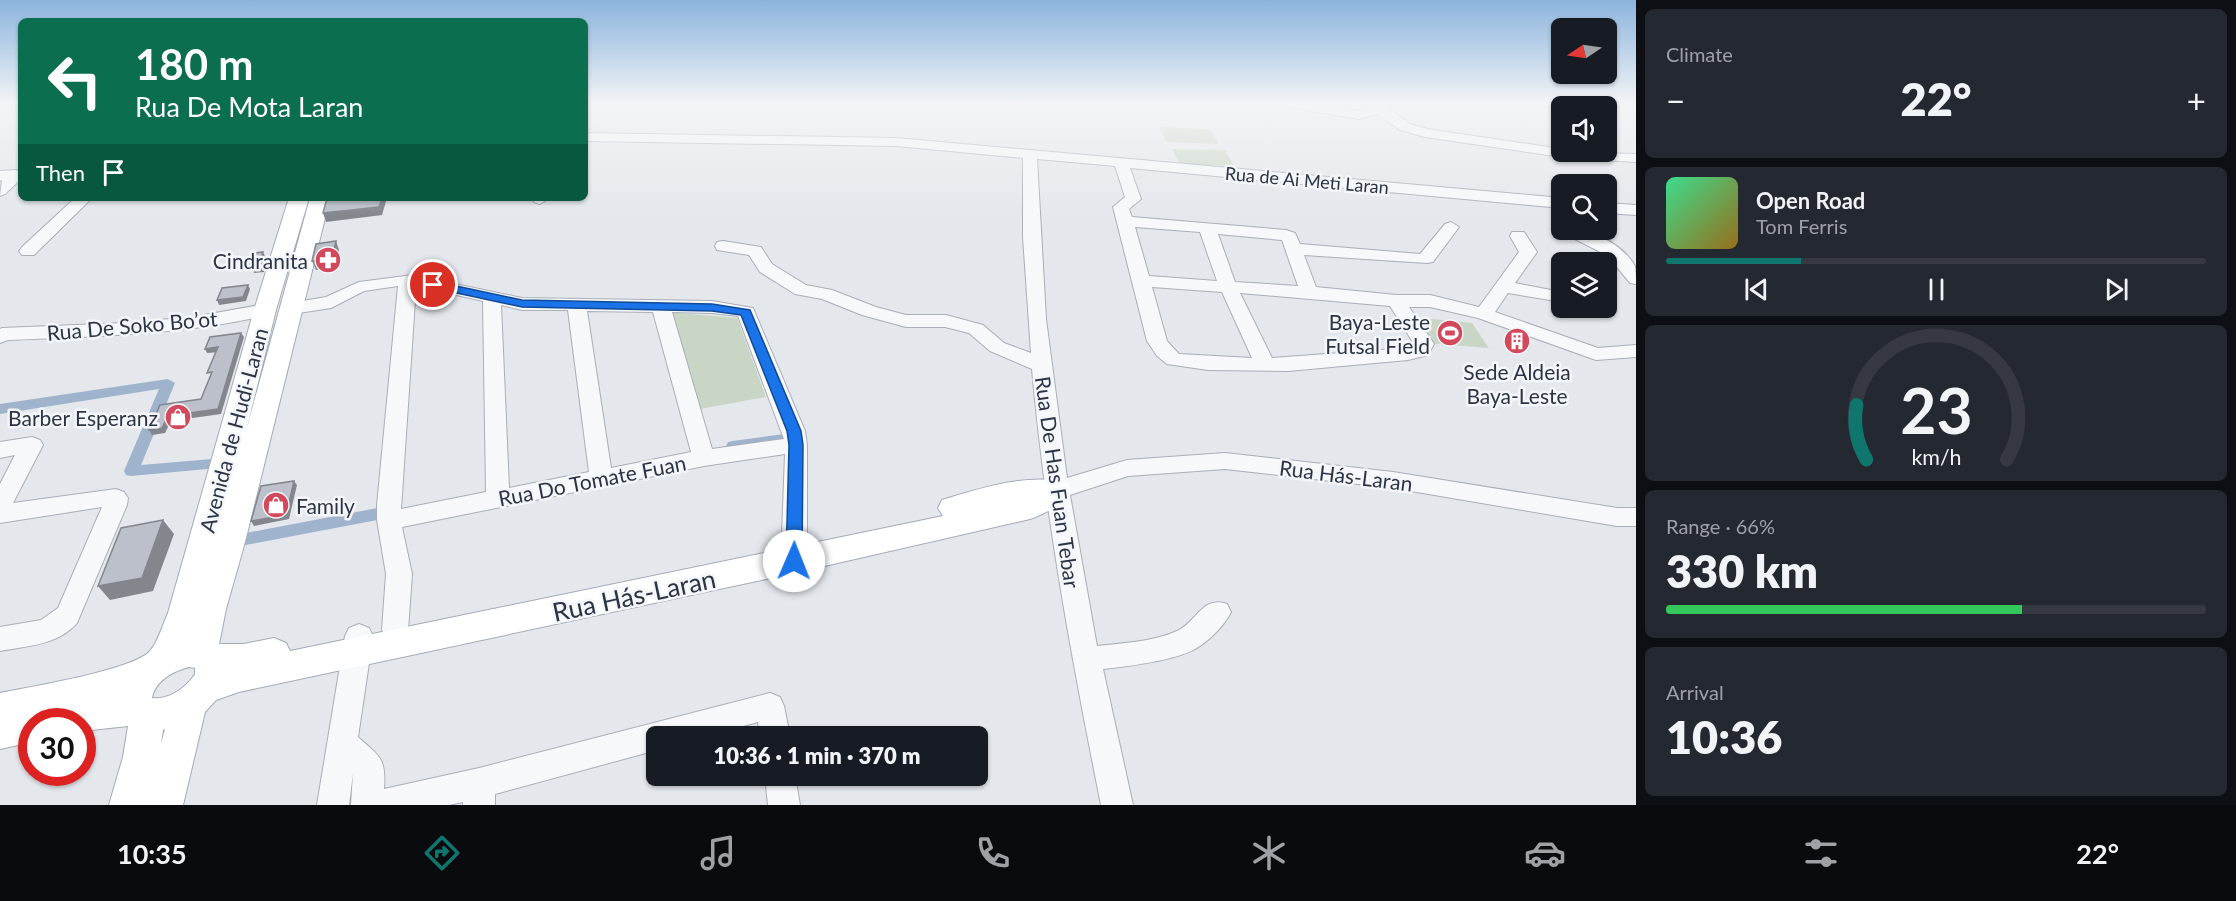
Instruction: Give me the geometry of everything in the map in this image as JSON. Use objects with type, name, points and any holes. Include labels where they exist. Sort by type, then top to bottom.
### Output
[{"type":"main road","name":"Avenida de Hudi-Laran","points":[[142,712],[134,701],[135,691],[157,665],[184,613],[278,309],[298,201]]},
{"type":"main road","points":[[164,805],[202,676],[210,609],[278,309],[319,201]]},
{"type":"main road","name":"Rua Hás-Laran","points":[[357,645],[396,630],[1030,508],[1057,490]]},
{"type":"main road","name":"Rua Hás-Laran","points":[[202,676],[238,677],[357,645],[794,554]]},
{"type":"main road","points":[[0,710],[88,691],[157,665],[177,654],[202,676]]},
{"type":"main road","points":[[96,714],[142,712],[167,714],[202,676]]},
{"type":"main road","points":[[128,805],[141,757],[142,712]]},
{"type":"main road","points":[[0,732],[18,728]]},
{"type":"street","name":"Rua de Ai Meti Laran","points":[[807,141],[896,142],[1551,203]]},
{"type":"street","points":[[1476,141],[1568,154],[1636,158]]},
{"type":"street","name":"Rua De Has Fuan Tebar","points":[[1030,155],[1030,202],[1041,364],[1057,490],[1085,659],[1117,805]]},
{"type":"street","points":[[1121,162],[1134,199],[1121,207],[1157,341],[1164,352],[1174,360],[1266,366],[1421,351],[1424,344],[1396,301]]},
{"type":"street","points":[[0,191],[12,173]]},
{"type":"street","points":[[28,251],[81,201]]},
{"type":"street","points":[[1617,209],[1636,210]]},
{"type":"street","points":[[1125,221],[1280,233],[1289,237],[1309,292]]},
{"type":"street","points":[[1294,249],[1428,258],[1451,227]]},
{"type":"street","points":[[1208,228],[1228,286],[1266,366]]},
{"type":"street","points":[[1484,314],[1528,252],[1518,236]]},
{"type":"street","points":[[1590,240],[1614,252],[1636,279]]},
{"type":"street","points":[[723,246],[756,251],[766,268],[801,290],[826,294],[869,311],[906,321],[946,321],[976,329],[997,348],[1041,364]]},
{"type":"street","points":[[396,630],[399,574],[389,512],[408,280]]},
{"type":"street","name":"Rua De Soko Bo’ot","points":[[1,335],[193,323],[330,302],[359,287],[408,280],[522,304],[661,306],[746,312],[795,438]]},
{"type":"street","points":[[1142,281],[1309,292],[1396,301],[1430,301],[1484,314],[1596,354],[1636,351]]},
{"type":"street","points":[[1505,287],[1550,296]]},
{"type":"street","points":[[492,298],[497,491]]},
{"type":"street","points":[[577,306],[600,472]]},
{"type":"street","points":[[661,306],[702,452]]},
{"type":"street","points":[[794,554],[795,438]]},
{"type":"street","name":"Rua Do Tomate Fuan","points":[[389,512],[702,452],[795,438]]},
{"type":"street","points":[[0,450],[32,445],[0,506]]},
{"type":"street","name":"Rua Hás-Laran","points":[[1057,490],[1126,468],[1225,461],[1393,480],[1617,517],[1636,517]]},
{"type":"street","points":[[0,514],[116,498],[111,515],[68,615],[62,623],[53,629],[0,639]]},
{"type":"street","points":[[1085,659],[1134,654],[1186,641],[1218,612]]},
{"type":"street","points":[[333,805],[357,645]]},
{"type":"street","points":[[704,726],[770,706],[773,726]]},
{"type":"street","points":[[342,741],[370,768],[367,805]]},
{"type":"street","points":[[382,805],[479,794],[646,743]]},
{"type":"street","points":[[781,786],[784,805]]},
{"type":"green space","points":[[1217,141],[1219,144],[1166,142]]},
{"type":"green space","points":[[1172,149],[1225,150],[1234,166],[1180,164]]},
{"type":"green space","points":[[667,312],[737,318],[766,397],[695,410]]},
{"type":"green space","name":"Baya-Leste Futsal Field","points":[[1412,317],[1472,323],[1489,348],[1427,343]]},
{"type":"building","points":[[326,201],[381,201],[379,207],[323,213]]},
{"type":"building","points":[[336,241],[332,258],[312,261],[316,244]]},
{"type":"building","points":[[263,252],[259,263],[250,264],[255,253]]},
{"type":"building","points":[[248,285],[243,297],[217,300],[222,288]]},
{"type":"building","points":[[241,333],[218,409],[168,416],[162,428],[149,430],[160,405],[201,399],[212,372],[207,373],[218,347],[205,349],[210,337]]},
{"type":"building","name":"Family","points":[[294,481],[286,515],[251,521],[261,486]]},
{"type":"building","points":[[163,520],[142,578],[98,586],[121,528]]},
{"type":"waterway","points":[[0,409],[168,383],[131,471],[224,463]]},
{"type":"waterway","points":[[733,446],[799,437]]},
{"type":"waterway","points":[[230,542],[393,511]]},
{"type":"place","name":"Cindranita","points":[[328,260]]},
{"type":"place","name":"Baya-Leste Futsal Field","points":[[1450,333]]},
{"type":"place","name":"Sede Aldeia Baya-Leste","points":[[1517,341]]},
{"type":"place","name":"Barber Esperanz","points":[[178,417]]},
{"type":"place","name":"Family","points":[[276,505]]},
{"type":"route","points":[[433,285],[522,304],[712,308],[746,312],[750,317],[794,431],[796,445],[794,561]]}]
